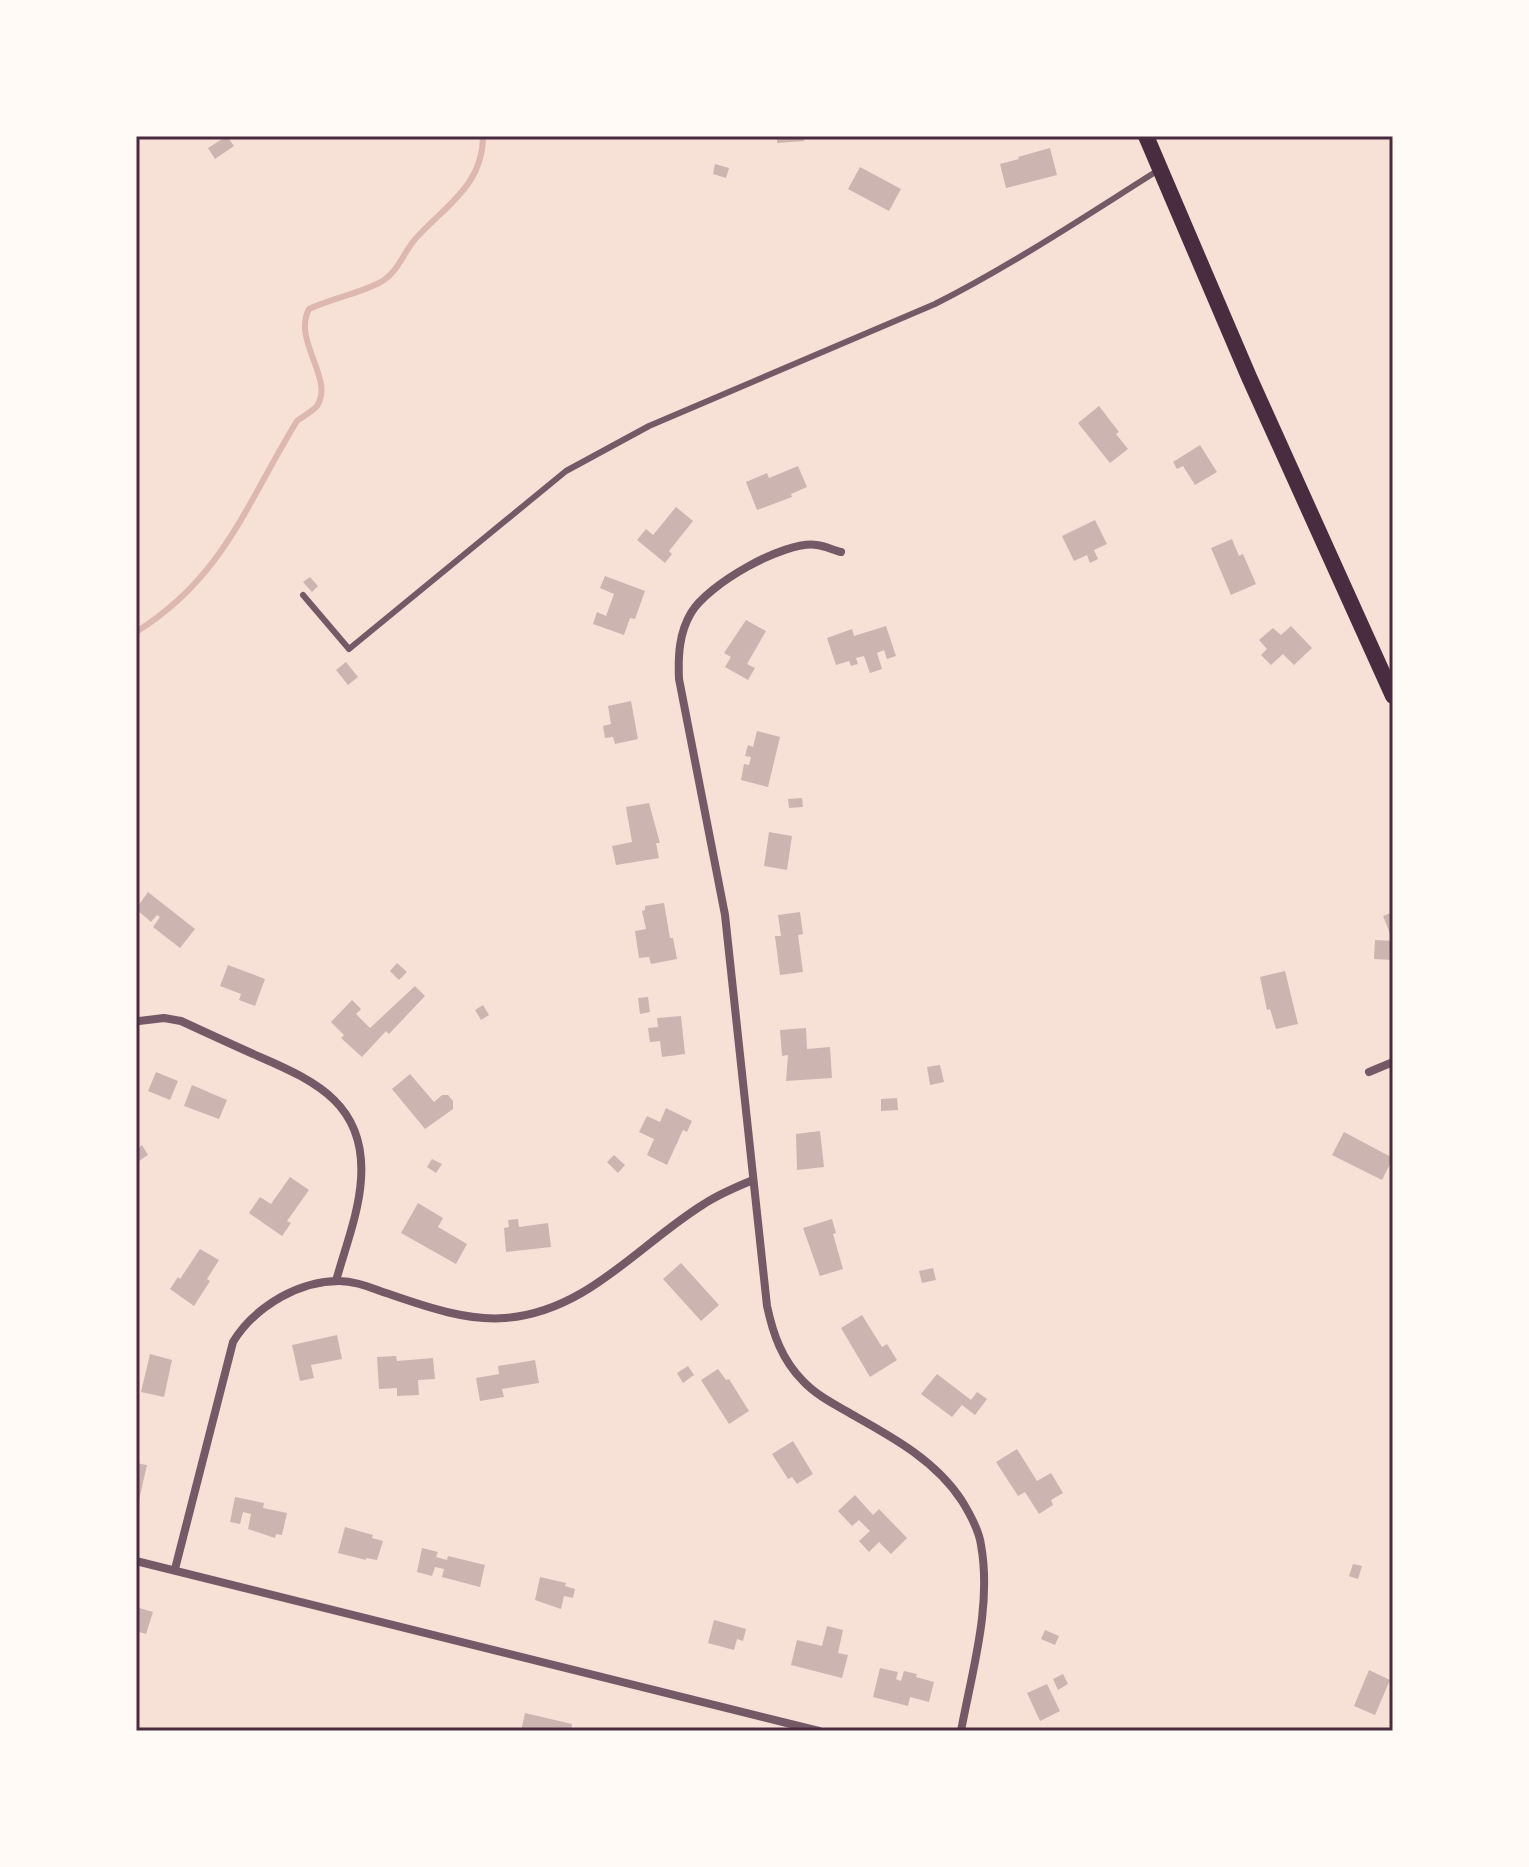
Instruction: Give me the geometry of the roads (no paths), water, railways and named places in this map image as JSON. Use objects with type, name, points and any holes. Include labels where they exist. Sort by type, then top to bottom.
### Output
[{"type":"main road","points":[[1146,136],[1249,377],[1393,696]]},
{"type":"street","points":[[841,552],[815,544],[790,550],[764,558],[716,586],[702,597],[681,637],[679,679],[725,915],[767,1306],[773,1335],[803,1381],[826,1399],[927,1461],[951,1484],[969,1512],[981,1541],[985,1573],[984,1599],[961,1731]]},
{"type":"street","points":[[139,1021],[177,1020],[296,1073],[323,1089],[341,1106],[354,1130],[361,1167],[358,1201],[336,1281]]},
{"type":"street","points":[[1369,1072],[1393,1062]]},
{"type":"street","points":[[175,1569],[233,1342],[250,1319],[275,1300],[307,1286],[336,1281],[359,1284],[456,1314],[491,1318],[519,1316],[547,1309],[599,1283],[702,1204],[753,1180]]},
{"type":"street","points":[[136,1561],[816,1731]]},
{"type":"lane","points":[[303,595],[349,649],[566,471],[649,426],[935,304],[1013,262],[1161,169]]},
{"type":"waterway","points":[[136,632],[166,611],[212,563],[247,510],[297,421],[317,406],[321,384],[306,334],[305,321],[309,309],[386,279],[413,242],[462,192],[477,167],[483,136]]}]
